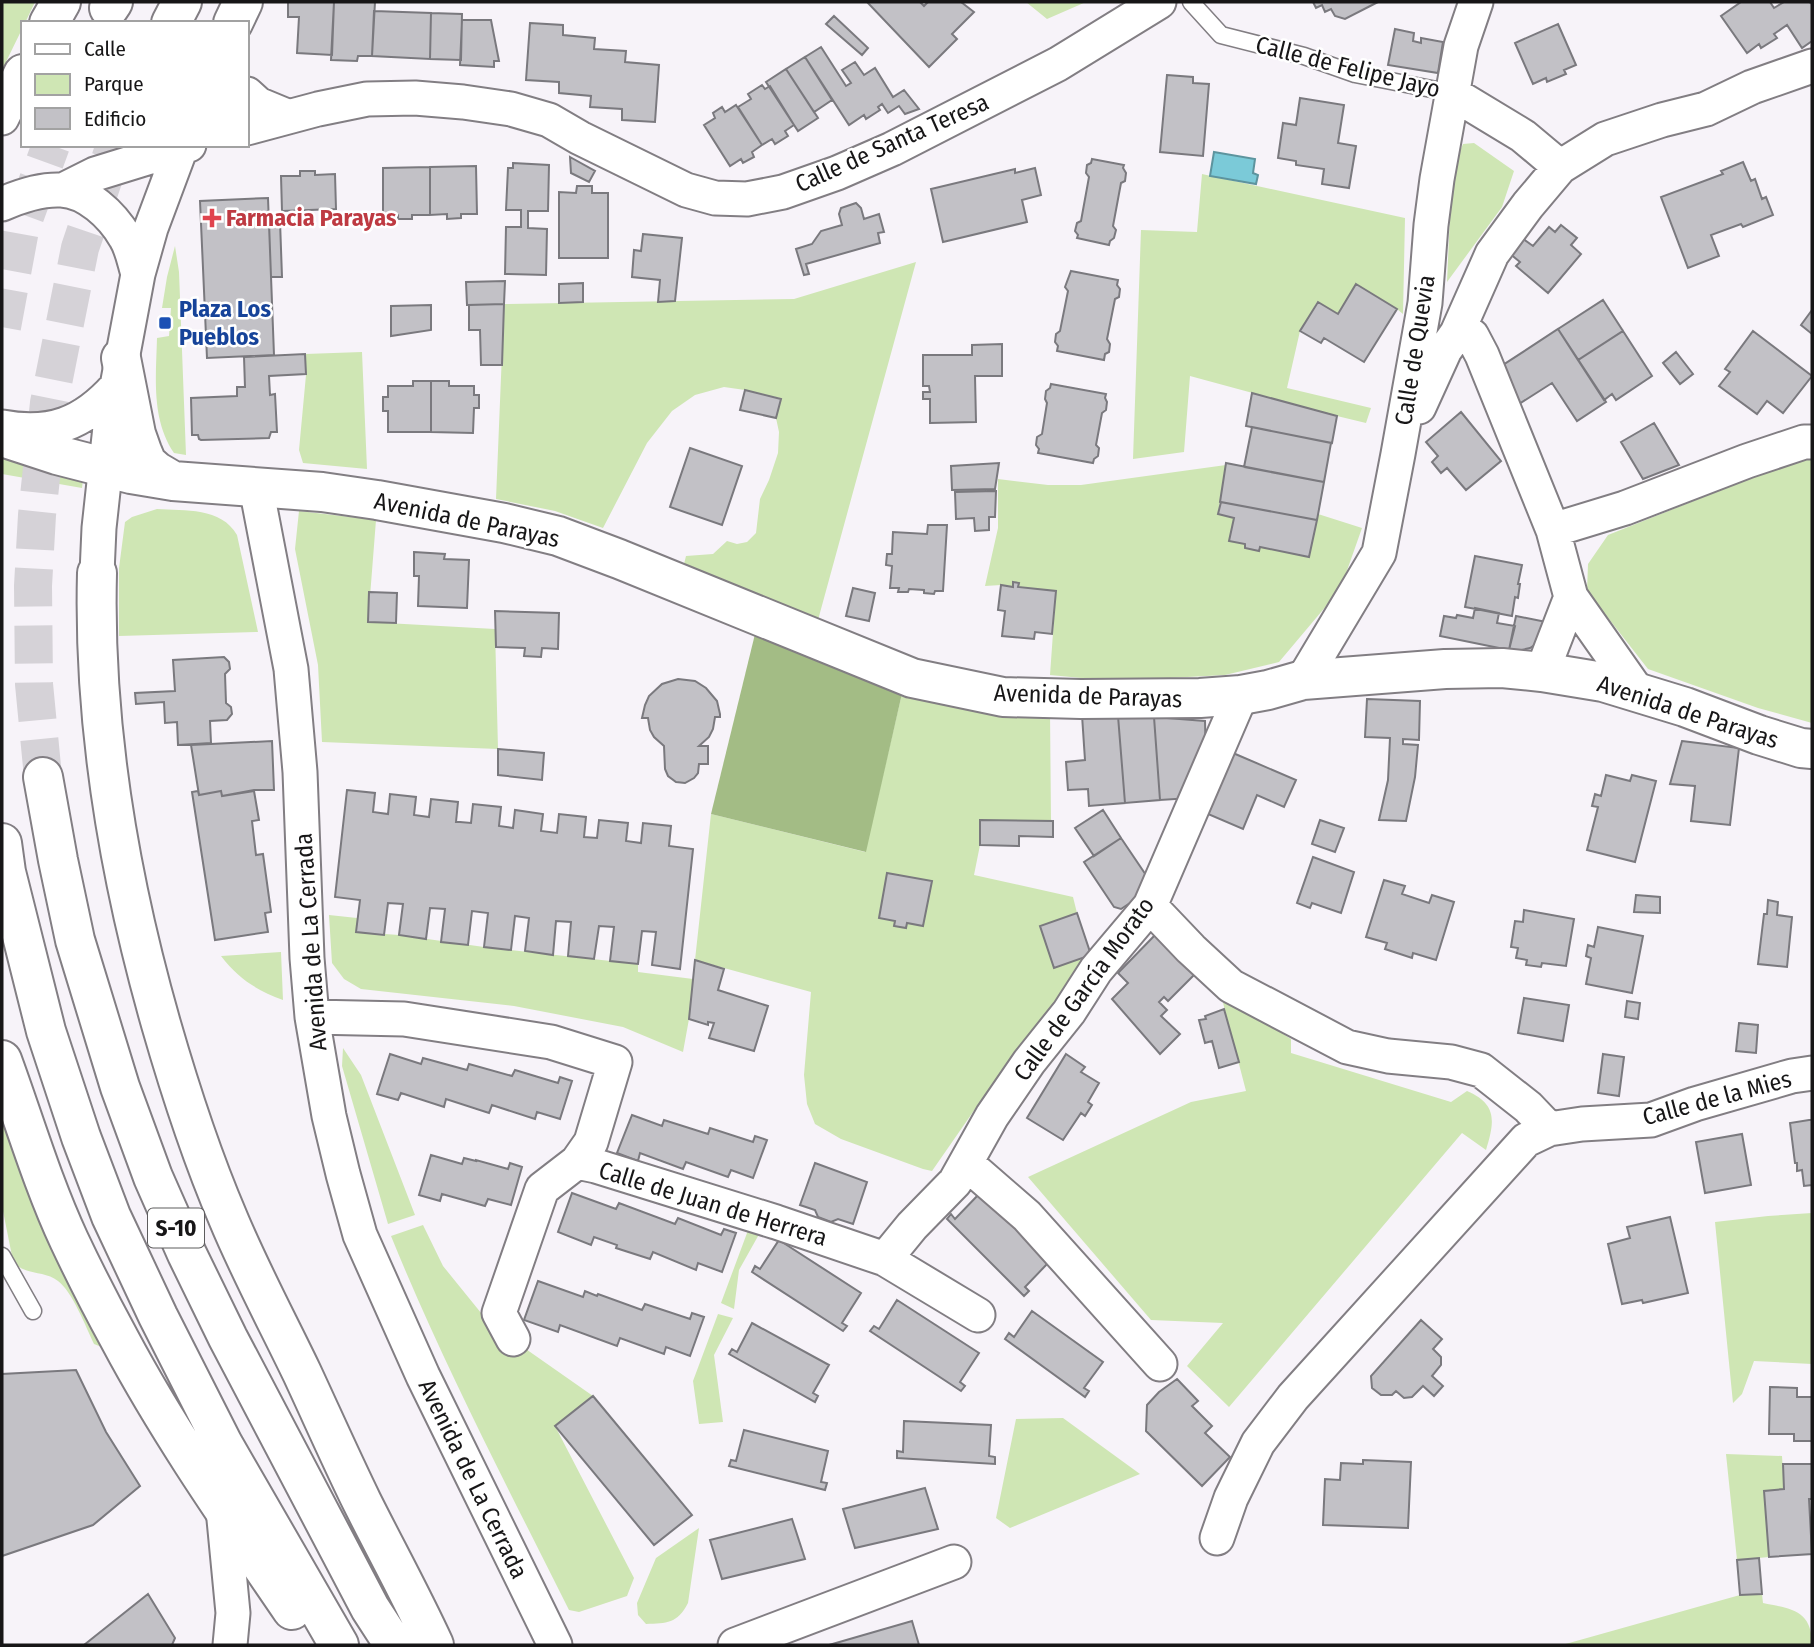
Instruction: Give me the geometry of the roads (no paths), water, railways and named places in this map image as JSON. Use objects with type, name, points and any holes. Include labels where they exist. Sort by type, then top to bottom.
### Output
[{"type":"main road","points":[[50,21],[61,2]]},
{"type":"main road","points":[[172,21],[182,2]]},
{"type":"main road","points":[[234,21],[243,2]]},
{"type":"main road","points":[[118,373],[147,463],[173,481]]},
{"type":"main road","name":"Avenida de Parayas","points":[[2,437],[105,468],[173,481],[322,492],[504,523],[558,536],[912,678],[962,689],[1003,696],[1081,699],[1200,698],[1241,695],[1303,680],[1445,669],[1502,668],[1602,682],[1637,691],[1759,735],[1812,749]]},
{"type":"main road","points":[[97,573],[99,696],[111,806],[144,963],[174,1069],[202,1154],[248,1263],[433,1645]]},
{"type":"main road","name":"S-10","points":[[43,777],[75,940],[120,1087],[153,1177],[228,1338],[370,1608],[394,1645]]},
{"type":"main road","name":"S-10","points":[[2,843],[6,872],[46,1031],[80,1137],[111,1216],[223,1444],[339,1645]]},
{"type":"main road","points":[[2,1060],[42,1177],[68,1238],[120,1341],[174,1433],[316,1645]]},
{"type":"street","name":"Calle de Santa Teresa","points":[[248,128],[344,102],[367,99],[415,98],[511,108],[549,120],[686,190],[715,198],[747,199],[783,192],[892,149],[1058,64],[1159,2]]},
{"type":"street","name":"Calle de Quevia","points":[[1303,680],[1379,553],[1425,303],[1437,179],[1452,93],[1461,46],[1476,2]]},
{"type":"street","points":[[1398,454],[1492,254],[1560,167],[1605,139],[1706,108],[1752,87],[1812,66]]},
{"type":"street","name":"Calle de Felipe Jayo","points":[[1452,93],[1523,136],[1560,167]]},
{"type":"street","points":[[248,95],[258,104],[288,116]]},
{"type":"street","points":[[63,190],[95,174],[181,147]]},
{"type":"street","points":[[97,573],[105,468],[118,373],[142,253],[184,147]]},
{"type":"street","points":[[2,204],[42,191],[63,190],[81,195],[99,207],[115,224],[131,250],[138,274]]},
{"type":"street","points":[[1457,333],[1472,336],[1482,355],[1553,530],[1571,597],[1637,691]]},
{"type":"street","points":[[2,427],[38,430],[76,421],[94,409],[118,373]]},
{"type":"street","points":[[1553,530],[1625,508],[1809,437]]},
{"type":"street","name":"Avenida de La Cerrada","points":[[256,487],[291,669],[300,772],[307,958],[312,1017],[329,1116],[343,1174],[360,1235],[423,1376],[555,1645]]},
{"type":"street","points":[[1542,672],[1571,597]]},
{"type":"street","name":"Calle de García Morato","points":[[885,1259],[912,1226],[955,1182],[992,1116],[1029,1062],[1069,1012],[1096,970],[1150,906],[1241,695]]},
{"type":"street","points":[[1150,906],[1231,986],[1347,1047],[1388,1056],[1451,1062],[1481,1070],[1528,1107],[1549,1129],[1526,1140],[1293,1397],[1258,1443],[1231,1498],[1217,1538]]},
{"type":"street","name":"Calle de Juan de Herrera","points":[[312,1017],[404,1018],[551,1042],[615,1062],[591,1142],[576,1162],[776,1222],[885,1259],[978,1315]]},
{"type":"street","name":"Calle de la Mies","points":[[1549,1129],[1651,1120],[1706,1100],[1812,1073]]},
{"type":"street","points":[[513,1339],[499,1314],[542,1189],[576,1162]]},
{"type":"street","points":[[966,1163],[1027,1216],[1160,1364]]},
{"type":"street","points":[[223,1509],[233,1613],[230,1645]]},
{"type":"street","points":[[735,1645],[954,1562]]},
{"type":"lane","name":"Calle de Felipe Jayo","points":[[1191,2],[1222,35],[1304,56],[1355,74],[1452,93]]},
{"type":"lane","points":[[2,1256],[33,1311]]},
{"type":"water","points":[[1214,152],[1255,159],[1253,173],[1258,175],[1256,184],[1210,176]]},
{"type":"tunnel","points":[[2,327],[20,230],[50,147]]},
{"type":"tunnel","points":[[43,777],[34,684],[33,586],[37,515],[49,403],[80,248],[114,147]]},
{"type":"place","name":"Farmacia Parayas","points":[[212,218]]},
{"type":"place","name":"Plaza Los Pueblos","points":[[165,323]]}]
